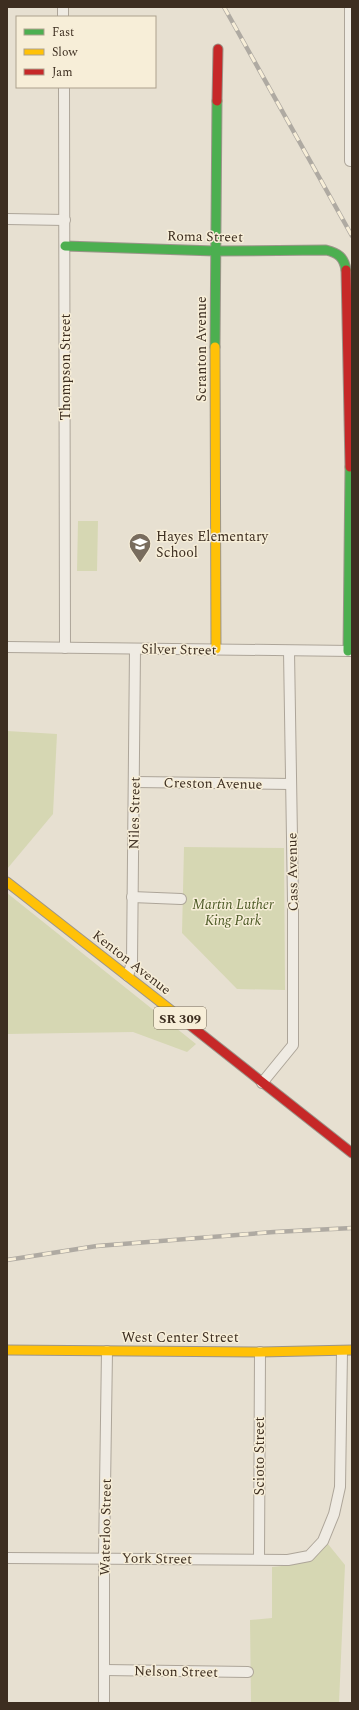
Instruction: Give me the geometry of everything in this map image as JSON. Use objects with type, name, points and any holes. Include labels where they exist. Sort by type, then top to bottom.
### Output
[{"type":"street","points":[[350,7],[351,161]]},
{"type":"street","name":"Scranton Avenue","points":[[216,649],[215,251],[218,49]]},
{"type":"street","name":"Thompson Street","points":[[64,88],[65,648]]},
{"type":"street","points":[[7,219],[65,220]]},
{"type":"street","name":"Roma Street","points":[[65,246],[215,251],[326,250],[336,252],[342,257],[346,262],[347,276],[351,498]]},
{"type":"street","points":[[350,651],[351,498]]},
{"type":"street","name":"Silver Street","points":[[7,647],[350,651]]},
{"type":"street","name":"Niles Street","points":[[128,976],[132,962],[135,782],[135,649]]},
{"type":"street","name":"Cass Avenue","points":[[262,1083],[293,1045],[293,901],[289,651]]},
{"type":"street","name":"Creston Avenue","points":[[135,782],[291,784]]},
{"type":"street","name":"Kenton Avenue","points":[[7,882],[352,1153]]},
{"type":"street","points":[[132,897],[181,899]]},
{"type":"street","name":"West Center Street","points":[[7,1350],[260,1352],[347,1351]]},
{"type":"street","name":"Waterloo Street","points":[[104,1703],[104,1558],[108,1351]]},
{"type":"street","name":"York Street","points":[[7,1558],[288,1560],[310,1556],[323,1541],[334,1514],[340,1487],[347,1351]]},
{"type":"street","name":"Scioto Street","points":[[259,1559],[260,1352]]},
{"type":"street","name":"Nelson Street","points":[[105,1670],[248,1672]]},
{"type":"green space","points":[[78,521],[98,521],[97,571],[77,571]]},
{"type":"green space","points":[[7,731],[57,734],[53,814],[7,869]]},
{"type":"green space","name":"Martin Luther King Park","points":[[184,847],[284,848],[285,990],[237,989],[182,933]]},
{"type":"green space","points":[[7,893],[196,1044],[187,1052],[133,1032],[7,1034]]},
{"type":"green space","points":[[328,1544],[345,1565],[339,1703],[251,1703],[250,1620],[272,1618],[272,1567],[291,1565]]},
{"type":"railway","points":[[224,7],[352,236]]},
{"type":"railway","points":[[7,1260],[97,1246],[274,1232],[352,1228]]},
{"type":"traffic: fast","points":[[215,347],[217,101]]},
{"type":"traffic: fast","points":[[65,246],[215,251],[326,250],[340,256],[344,262],[346,270]]},
{"type":"traffic: fast","points":[[348,651],[350,467]]},
{"type":"traffic: slow","points":[[215,347],[216,649]]},
{"type":"traffic: slow","points":[[7,882],[186,1022]]},
{"type":"traffic: slow","points":[[7,1350],[260,1352],[352,1350]]},
{"type":"traffic: jam","points":[[217,101],[218,49]]},
{"type":"traffic: jam","points":[[346,270],[350,467]]},
{"type":"traffic: jam","points":[[186,1022],[352,1153]]},
{"type":"place","name":"Hayes Elementary School","points":[[140,564]]}]
